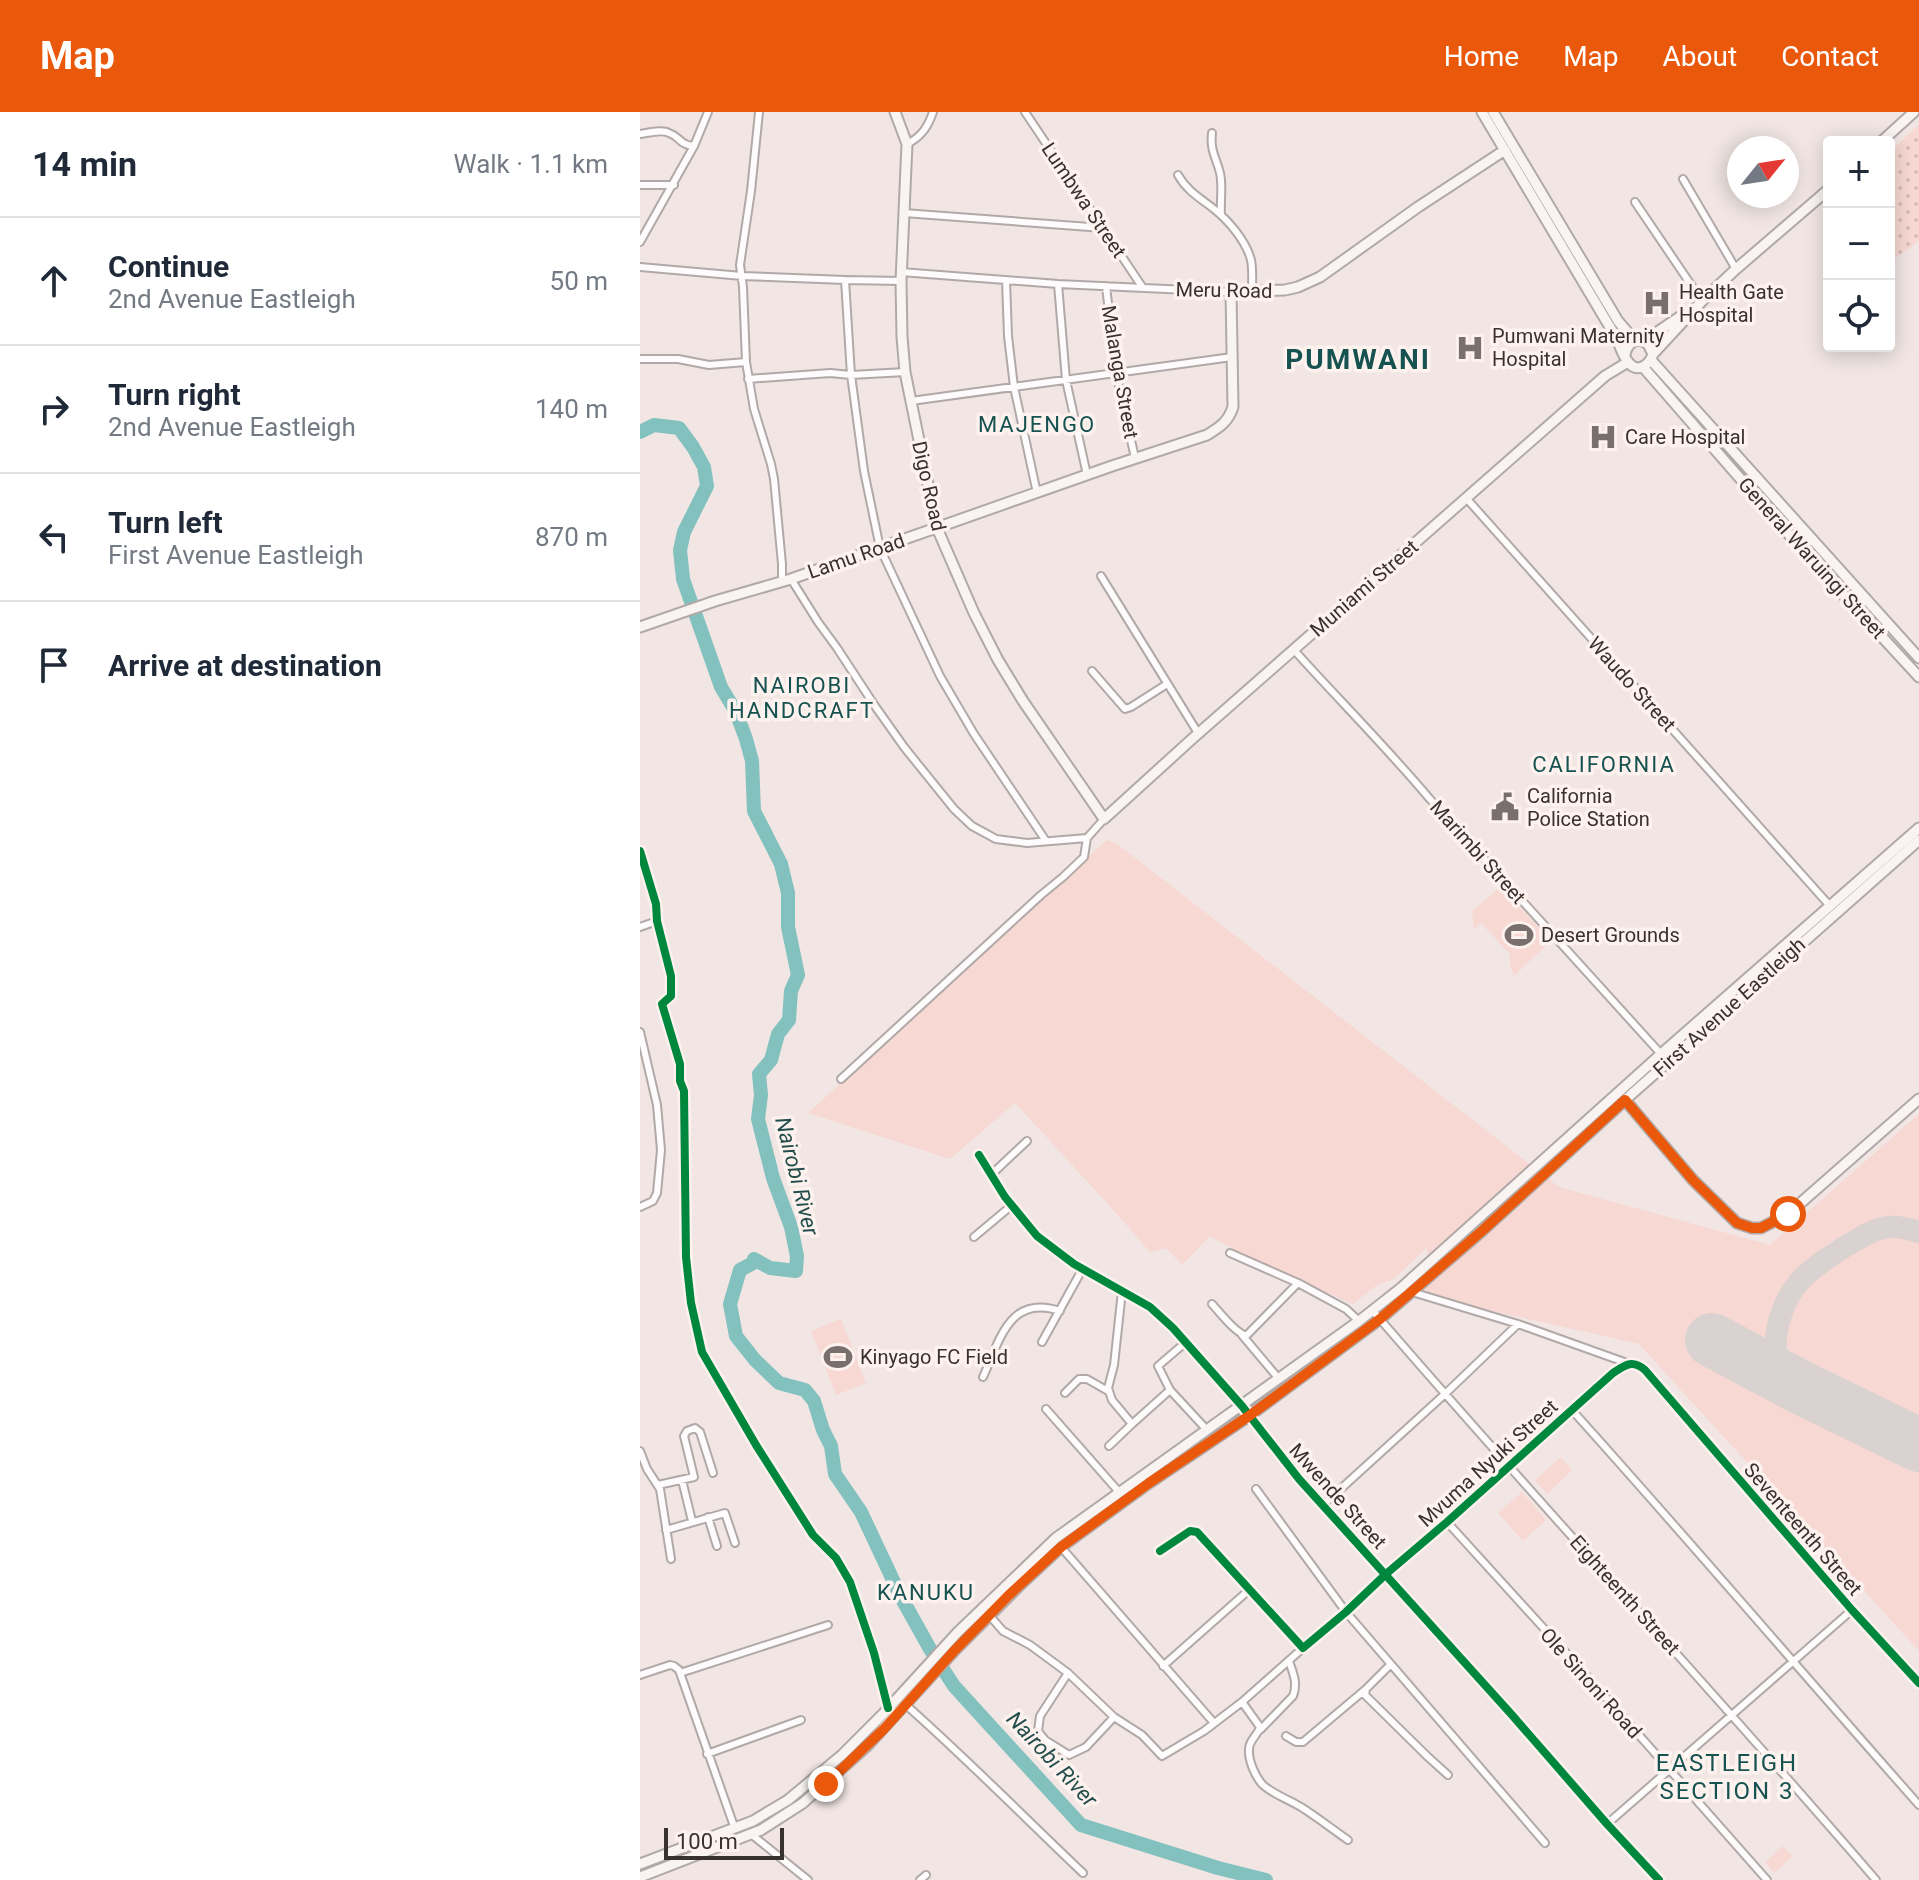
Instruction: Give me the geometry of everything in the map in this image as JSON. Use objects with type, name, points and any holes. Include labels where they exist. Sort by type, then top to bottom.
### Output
[{"type":"main road","name":"Digo Road","points":[[895,112],[907,144],[901,277],[905,372],[937,528],[998,660],[1104,819]]},
{"type":"main road","points":[[1482,112],[1626,359],[1635,367],[1649,360],[1702,301],[1823,194]]},
{"type":"main road","points":[[1493,112],[1618,321],[1651,347],[1649,360]]},
{"type":"main road","points":[[1888,136],[1914,112]]},
{"type":"main road","name":"Meru Road","points":[[1231,292],[1285,290],[1320,277],[1505,150]]},
{"type":"main road","points":[[1231,292],[1232,357]]},
{"type":"main road","points":[[1626,359],[1628,346],[1702,301]]},
{"type":"main road","name":"Lamu Road","points":[[640,627],[787,580],[1207,435],[1230,417],[1233,407],[1232,357]]},
{"type":"main road","name":"Muniami Street","points":[[1104,819],[1626,359]]},
{"type":"main road","name":"General Waruingi Street","points":[[1649,360],[1919,658]]},
{"type":"main road","name":"General Waruingi Street","points":[[1649,360],[1812,561],[1919,677]]},
{"type":"main road","points":[[1812,561],[1823,551]]},
{"type":"main road","name":"First Avenue Eastleigh","points":[[951,1647],[1061,1547],[1249,1416],[1376,1315],[1661,1054],[1919,828]]},
{"type":"main road","name":"First Avenue Eastleigh","points":[[640,1864],[735,1829],[770,1812],[797,1793],[842,1755],[932,1668],[1056,1538],[1359,1321],[1376,1315],[1412,1292],[1919,840]]},
{"type":"main road","points":[[1625,1100],[1693,1180],[1731,1217],[1744,1226],[1761,1228],[1788,1214],[1919,1099]]},
{"type":"main road","name":"First Avenue Eastleigh","points":[[640,1877],[751,1834],[782,1818],[826,1784],[866,1747],[906,1705],[932,1668]]},
{"type":"street","points":[[640,242],[674,185],[708,112]]},
{"type":"street","points":[[759,112],[740,265],[748,379],[774,479],[782,564],[787,580],[882,716],[954,809],[972,826],[996,839],[1027,843],[1087,838]]},
{"type":"street","points":[[907,144],[924,132],[933,112]]},
{"type":"street","name":"Lumbwa Street","points":[[1025,112],[1144,289]]},
{"type":"street","points":[[640,134],[670,133],[682,144],[694,146]]},
{"type":"street","points":[[1212,133],[1213,157],[1220,173],[1221,215]]},
{"type":"street","points":[[1178,175],[1191,193],[1221,215],[1239,237],[1252,263],[1252,291]]},
{"type":"street","points":[[1683,179],[1736,269]]},
{"type":"street","points":[[640,185],[674,185]]},
{"type":"street","points":[[1635,202],[1702,301]]},
{"type":"street","points":[[904,213],[1103,228]]},
{"type":"street","name":"Meru Road","points":[[640,267],[742,276],[845,280],[901,277],[1006,280],[1231,292]]},
{"type":"street","points":[[845,280],[851,375],[864,471],[880,548],[940,676],[974,734],[1046,841]]},
{"type":"street","points":[[1006,280],[1014,387],[1037,493]]},
{"type":"street","points":[[1058,284],[1066,380],[1087,475]]},
{"type":"street","name":"Malanga Street","points":[[1106,286],[1116,373],[1135,458]]},
{"type":"street","points":[[911,401],[1232,357]]},
{"type":"street","points":[[640,359],[678,359],[709,365],[746,362]]},
{"type":"street","points":[[748,379],[905,372]]},
{"type":"street","name":"Waudo Street","points":[[1467,499],[1830,906]]},
{"type":"street","points":[[1101,576],[1198,733]]},
{"type":"street","name":"Marimbi Street","points":[[1294,650],[1661,1054]]},
{"type":"street","points":[[1092,671],[1125,709],[1167,684]]},
{"type":"street","points":[[841,1079],[1074,867],[1084,857],[1087,838],[1104,819]]},
{"type":"street","points":[[640,851],[671,976],[671,996],[662,1004],[680,1064],[680,1081],[684,1091],[686,1257],[695,1329],[702,1352],[756,1445],[813,1535],[836,1558],[850,1582],[874,1653],[888,1708]]},
{"type":"street","points":[[640,927],[657,921]]},
{"type":"street","points":[[640,1032],[657,1105],[661,1150],[657,1193],[653,1201],[640,1207]]},
{"type":"street","points":[[992,1174],[1027,1141]]},
{"type":"street","name":"Mwende Street","points":[[979,1155],[1011,1206],[1037,1236],[1083,1268],[1150,1307],[1186,1342],[1242,1406],[1299,1479],[1659,1880]]},
{"type":"street","points":[[974,1237],[1011,1206]]},
{"type":"street","points":[[1230,1253],[1298,1283],[1346,1309],[1359,1321]]},
{"type":"street","points":[[1042,1342],[1083,1268]]},
{"type":"street","points":[[1242,1335],[1247,1334],[1298,1283]]},
{"type":"street","points":[[1108,1391],[1122,1291]]},
{"type":"street","points":[[1412,1292],[1518,1324],[1627,1363]]},
{"type":"street","points":[[1212,1304],[1279,1379]]},
{"type":"street","points":[[983,1377],[1007,1327],[1017,1314],[1024,1309],[1042,1306],[1060,1311]]},
{"type":"street","name":"Eighteenth Street","points":[[1376,1315],[1876,1880]]},
{"type":"street","points":[[1323,1505],[1518,1324]]},
{"type":"street","points":[[1186,1342],[1158,1366],[1170,1390],[1207,1430]]},
{"type":"street","name":"Seventeenth Street","points":[[1627,1363],[1639,1365],[1919,1683]]},
{"type":"street","name":"Mvuma Nyuki Street","points":[[1114,1717],[1142,1735],[1162,1756],[1204,1731],[1346,1612],[1571,1409],[1627,1363]]},
{"type":"street","points":[[1065,1393],[1079,1379],[1087,1379],[1108,1391],[1132,1424]]},
{"type":"street","points":[[1109,1446],[1170,1390]]},
{"type":"street","points":[[1046,1409],[1119,1492]]},
{"type":"street","points":[[1571,1409],[1919,1805]]},
{"type":"street","points":[[658,1485],[692,1478],[695,1474],[684,1436],[695,1428],[700,1432],[713,1473]]},
{"type":"street","points":[[640,1451],[660,1489],[671,1559]]},
{"type":"street","points":[[682,1480],[692,1521]]},
{"type":"street","points":[[1256,1489],[1346,1612],[1545,1843]]},
{"type":"street","points":[[666,1530],[725,1513],[735,1543]]},
{"type":"street","points":[[708,1517],[717,1546]]},
{"type":"street","name":"Ole Sinoni Road","points":[[1447,1522],[1767,1880]]},
{"type":"street","points":[[1160,1551],[1184,1534],[1194,1530],[1197,1532],[1303,1648]]},
{"type":"street","points":[[1061,1547],[1214,1723]]},
{"type":"street","points":[[1163,1666],[1249,1590]]},
{"type":"street","points":[[1607,1824],[1852,1610]]},
{"type":"street","points":[[989,1615],[1003,1631],[1030,1645],[1068,1673],[1114,1717],[1086,1747],[1069,1755],[1045,1740],[1038,1731],[1040,1716],[1068,1673]]},
{"type":"street","points":[[680,1673],[828,1625]]},
{"type":"street","points":[[1289,1661],[1296,1680],[1293,1696],[1249,1745],[1252,1765],[1267,1788],[1300,1806],[1348,1840]]},
{"type":"street","points":[[1286,1736],[1303,1742],[1391,1664]]},
{"type":"street","points":[[640,1675],[670,1665],[680,1673],[735,1829]]},
{"type":"street","points":[[1366,1689],[1365,1695],[1448,1775]]},
{"type":"street","points":[[1242,1702],[1259,1723],[1260,1730]]},
{"type":"street","points":[[906,1705],[1083,1873]]},
{"type":"street","points":[[707,1754],[801,1720]]},
{"type":"street","points":[[751,1834],[808,1880]]},
{"type":"street","points":[[659,1869],[664,1880]]},
{"type":"shaded area","points":[[1919,124],[1919,241],[1895,259],[1895,208],[1895,147]]},
{"type":"shaded area","points":[[1107,840],[1116,843],[1559,1187],[1770,1245],[1919,1114],[1919,1651],[1639,1344],[1426,1296],[1427,1247],[1394,1279],[1377,1285],[1353,1304],[1256,1262],[1210,1236],[1182,1265],[1166,1248],[1150,1252],[1015,1103],[950,1159],[808,1113]]},
{"type":"shaded area","name":"Desert Grounds","points":[[1502,888],[1551,941],[1514,976],[1510,954],[1481,923],[1474,929],[1472,911]]},
{"type":"shaded area","name":"Kinyago FC Field","points":[[841,1319],[866,1383],[836,1395],[811,1331]]},
{"type":"shaded area","points":[[1561,1457],[1572,1470],[1547,1494],[1535,1480]]},
{"type":"shaded area","points":[[1522,1492],[1546,1520],[1523,1541],[1498,1513]]},
{"type":"shaded area","points":[[1783,1846],[1793,1856],[1774,1873],[1765,1862]]},
{"type":"waterway","name":"Nairobi River","points":[[640,432],[654,425],[679,428],[704,467],[707,486],[684,532],[680,550],[683,579],[721,687],[736,712],[746,739],[752,761],[754,811],[781,864],[788,893],[788,927],[798,975],[791,991],[789,1020],[778,1034],[771,1060],[759,1074],[761,1095],[758,1119],[773,1178],[791,1227],[797,1256],[796,1271],[770,1268],[754,1259],[755,1262],[740,1270],[730,1304],[736,1336],[779,1383],[805,1390],[814,1401],[831,1446],[835,1474],[861,1512],[901,1597],[930,1649],[954,1686],[1081,1825],[1266,1880]]},
{"type":"taxiway","points":[[1800,1387],[1784,1370],[1776,1352],[1783,1309],[1796,1285],[1820,1264],[1870,1232],[1892,1227],[1919,1232]]},
{"type":"runway","points":[[1712,1340],[1919,1445]]},
{"type":"cycle path","points":[[640,851],[656,904],[657,921],[671,976],[671,996],[662,1004],[680,1064],[680,1081],[684,1091],[686,1257],[691,1303],[702,1352],[813,1535],[836,1558],[850,1582],[874,1653],[888,1708]]},
{"type":"cycle path","points":[[979,1155],[1005,1197],[1037,1236],[1074,1264],[1150,1307],[1173,1328],[1242,1406],[1299,1479],[1659,1880]]},
{"type":"cycle path","points":[[1160,1551],[1190,1531],[1197,1532],[1303,1648],[1613,1373],[1632,1364],[1645,1370],[1919,1683]]},
{"type":"place","name":"Health Gate Hospital","points":[[1657,303]]},
{"type":"place","name":"Pumwani Maternity Hospital","points":[[1470,348]]},
{"type":"place","name":"Care Hospital","points":[[1603,437]]},
{"type":"place","name":"California Police Station","points":[[1505,807]]},
{"type":"place","name":"Desert Grounds","points":[[1519,935]]},
{"type":"place","name":"Kinyago FC Field","points":[[838,1357]]},
{"type":"district","name":"PUMWANI","points":[[1358,359]]},
{"type":"district","name":"MAJENGO","points":[[1037,424]]},
{"type":"district","name":"NAIROBI HANDCRAFT","points":[[802,698]]},
{"type":"district","name":"CALIFORNIA","points":[[1604,764]]},
{"type":"district","name":"KANUKU","points":[[926,1592]]},
{"type":"district","name":"EASTLEIGH SECTION 3","points":[[1727,1777]]},
{"type":"route","points":[[826,1784],[884,1729],[954,1651],[1042,1563],[1380,1319],[1625,1100],[1693,1180],[1737,1223],[1761,1228],[1788,1214]]}]
